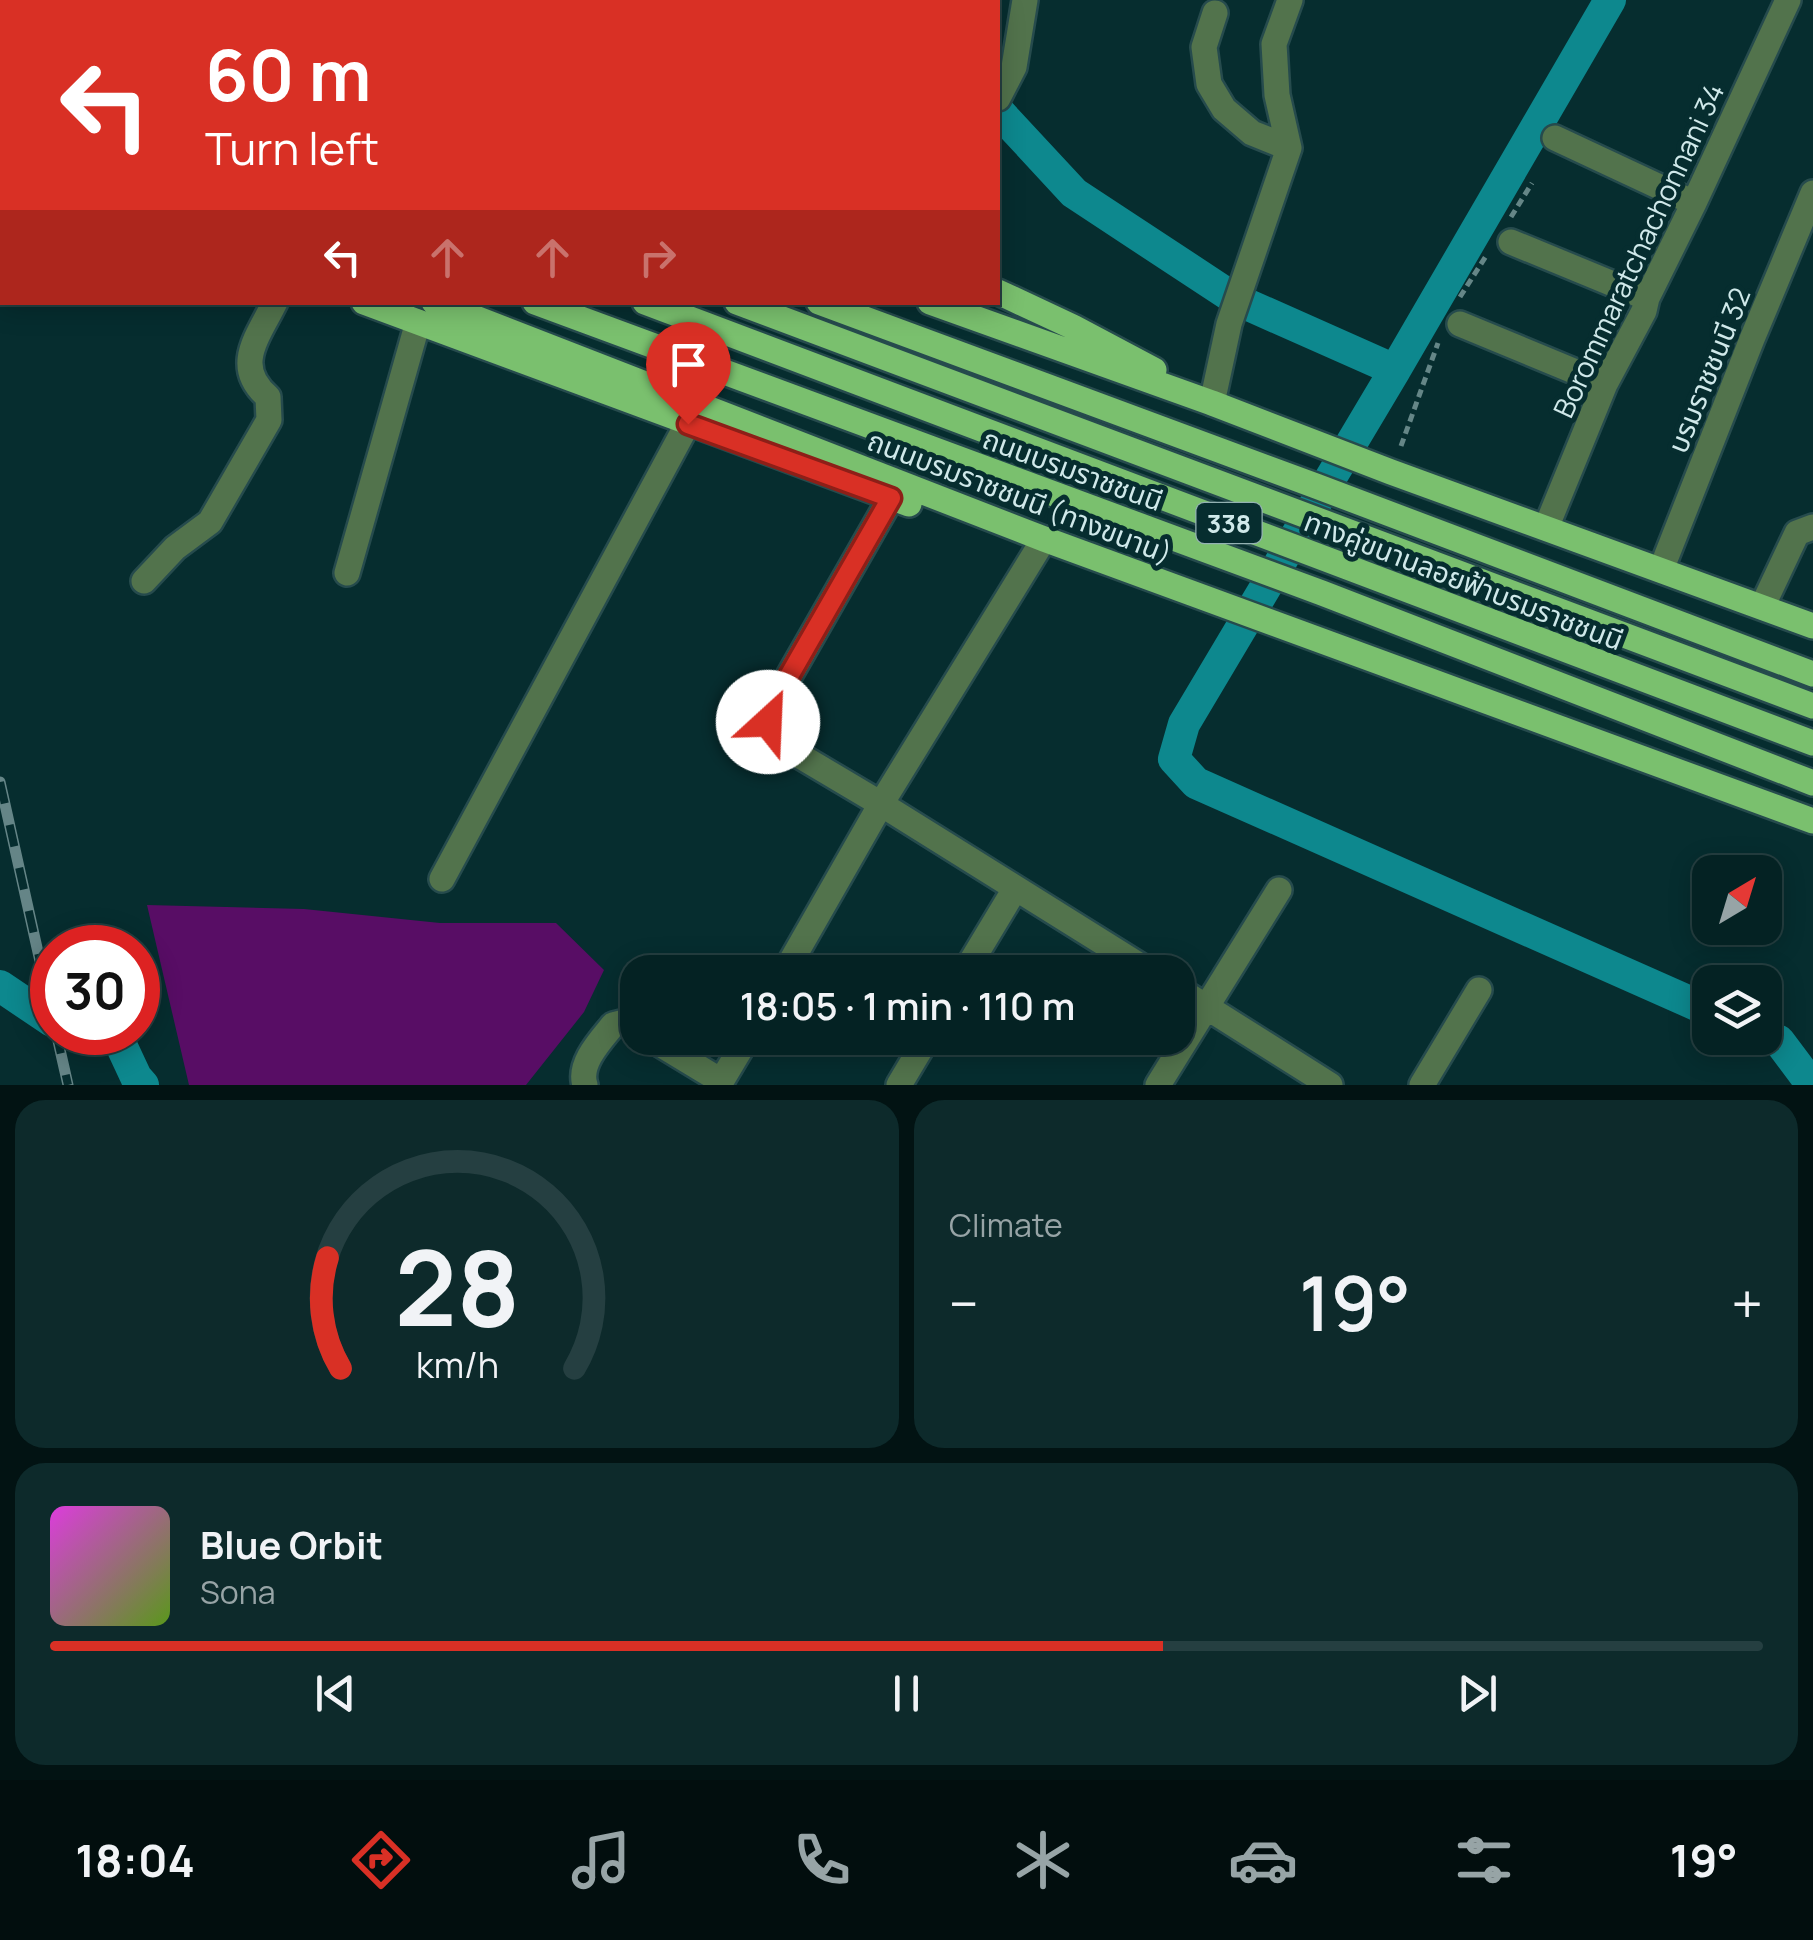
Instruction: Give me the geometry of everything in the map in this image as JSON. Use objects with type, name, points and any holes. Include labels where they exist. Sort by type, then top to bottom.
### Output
[{"type":"main road","points":[[1000,293],[1104,342],[1212,403]]},
{"type":"main road","points":[[383,305],[426,312],[688,424],[940,516],[1044,539]]},
{"type":"main road","name":"ถนนบรมราชชนนี","points":[[543,305],[1322,592],[1813,783]]},
{"type":"main road","name":"ทางคู่ขนานลอยฟ้าบรมราชชนนี","points":[[653,305],[1813,743]]},
{"type":"main road","name":"ทางคู่ขนานลอยฟ้าบรมราชชนนี","points":[[745,305],[1813,706]]},
{"type":"main road","name":"338","points":[[827,305],[1813,674]]},
{"type":"main road","points":[[938,305],[1813,626]]},
{"type":"main road","name":"ถนนบรมราชชนนี (ทางขนาน)","points":[[426,312],[641,382],[1044,539],[1813,821]]},
{"type":"street","points":[[1003,88],[1014,67],[1025,0]]},
{"type":"street","points":[[1212,403],[1229,324],[1289,148],[1277,96],[1274,44],[1290,0]]},
{"type":"street","name":"Borommaratchachonnani 34","points":[[1546,528],[1604,384],[1644,311],[1646,298],[1788,0]]},
{"type":"street","points":[[1215,13],[1204,47],[1209,84],[1224,109],[1252,133],[1289,148]]},
{"type":"street","points":[[1555,138],[1694,203]]},
{"type":"street","name":"บรมราชชนนี 32","points":[[1661,570],[1813,193]]},
{"type":"street","points":[[1511,242],[1646,298]]},
{"type":"street","points":[[144,581],[174,548],[210,522],[269,420],[268,397],[250,374],[248,360],[274,305]]},
{"type":"street","points":[[347,572],[426,312]]},
{"type":"street","points":[[1460,324],[1604,384]]},
{"type":"street","points":[[442,879],[688,424]]},
{"type":"street","points":[[891,498],[773,704],[768,722],[774,735],[785,747],[1123,955]]},
{"type":"street","points":[[1762,607],[1797,533],[1813,526]]},
{"type":"street","points":[[795,955],[881,804],[1044,539]]},
{"type":"street","points":[[975,955],[1015,888]]},
{"type":"street","points":[[1158,1085],[1279,890]]},
{"type":"street","points":[[1422,1085],[1479,990]]},
{"type":"street","points":[[1195,1000],[1330,1085]]},
{"type":"street","points":[[585,1085],[583,1068],[613,1025],[620,1023]]},
{"type":"street","points":[[676,1055],[720,1083],[737,1055]]},
{"type":"street","points":[[898,1085],[917,1055]]},
{"type":"shaded area","points":[[147,905],[304,909],[440,923],[556,923],[604,970],[584,1012],[526,1085],[189,1085],[160,961],[160,925],[152,925]]},
{"type":"waterway","points":[[1395,370],[1610,0]]},
{"type":"waterway","points":[[1000,113],[1074,193],[1235,299],[1395,370],[1184,724],[1174,759],[1196,783],[1692,1003]]},
{"type":"waterway","points":[[0,986],[30,1006]]},
{"type":"waterway","points":[[1782,1045],[1812,1085]]},
{"type":"waterway","points":[[126,1055],[143,1085]]},
{"type":"railway","points":[[0,782],[32,925]]},
{"type":"railway","points":[[61,1055],[68,1085]]},
{"type":"route","points":[[688,424],[891,498],[773,704],[768,722]]}]
